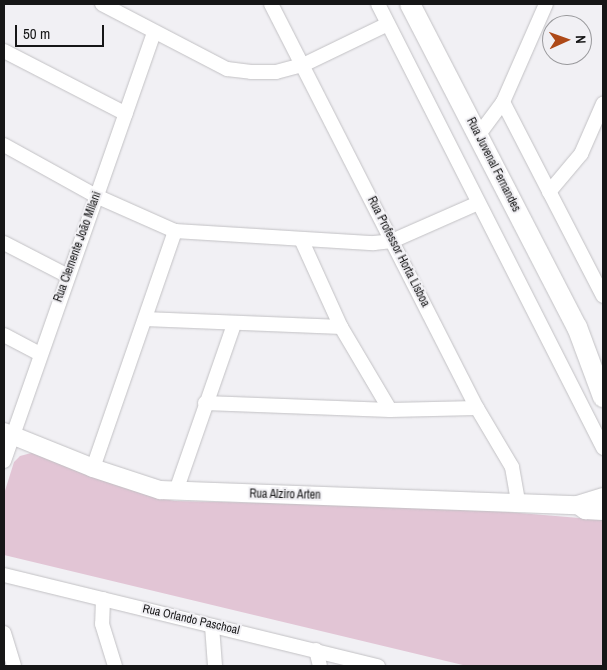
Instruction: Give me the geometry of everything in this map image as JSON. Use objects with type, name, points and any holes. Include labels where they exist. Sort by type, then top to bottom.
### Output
[{"type":"main road","name":"Rua Juvenal Fernandes","points":[[410,4],[477,137],[577,326]]},
{"type":"main road","points":[[577,326],[588,340],[603,367]]},
{"type":"main road","points":[[577,326],[603,397]]},
{"type":"street","points":[[102,4],[228,69],[276,72],[303,65],[388,24]]},
{"type":"street","name":"Rua Professor Horta Lisboa","points":[[271,4],[477,408],[512,467],[518,500]]},
{"type":"street","points":[[378,4],[478,203],[534,306],[603,448]]},
{"type":"street","points":[[477,137],[503,102],[546,4]]},
{"type":"street","name":"Rua Clemente João Milani","points":[[4,461],[8,433],[40,354],[154,32]]},
{"type":"street","points":[[4,51],[126,114]]},
{"type":"street","points":[[503,102],[603,296]]},
{"type":"street","points":[[549,192],[581,154],[603,104]]},
{"type":"street","points":[[4,145],[96,196],[175,231],[355,242],[392,241],[478,203]]},
{"type":"street","points":[[93,468],[175,231]]},
{"type":"street","points":[[301,239],[341,327],[390,410]]},
{"type":"street","points":[[4,243],[68,276]]},
{"type":"street","points":[[145,319],[341,327]]},
{"type":"street","points":[[176,491],[234,324]]},
{"type":"street","points":[[4,335],[40,354]]},
{"type":"street","points":[[205,403],[390,410],[477,408]]},
{"type":"street","name":"Rua Alziro Arten","points":[[8,433],[93,468],[160,490],[518,500],[577,505],[603,497]]},
{"type":"street","name":"Rua Alziro Arten","points":[[577,505],[585,510],[603,511]]},
{"type":"street","name":"Rua Orlando Paschoal","points":[[4,575],[378,666]]},
{"type":"street","points":[[103,599],[102,624],[115,666]]},
{"type":"street","points":[[212,626],[215,666]]},
{"type":"street","points":[[4,633],[14,666]]},
{"type":"street","points":[[316,650],[320,666]]},
{"type":"shaded area","points":[[35,452],[159,498],[175,501],[450,507],[603,520],[603,666],[467,666],[4,555],[4,494],[14,462],[20,456]]}]
